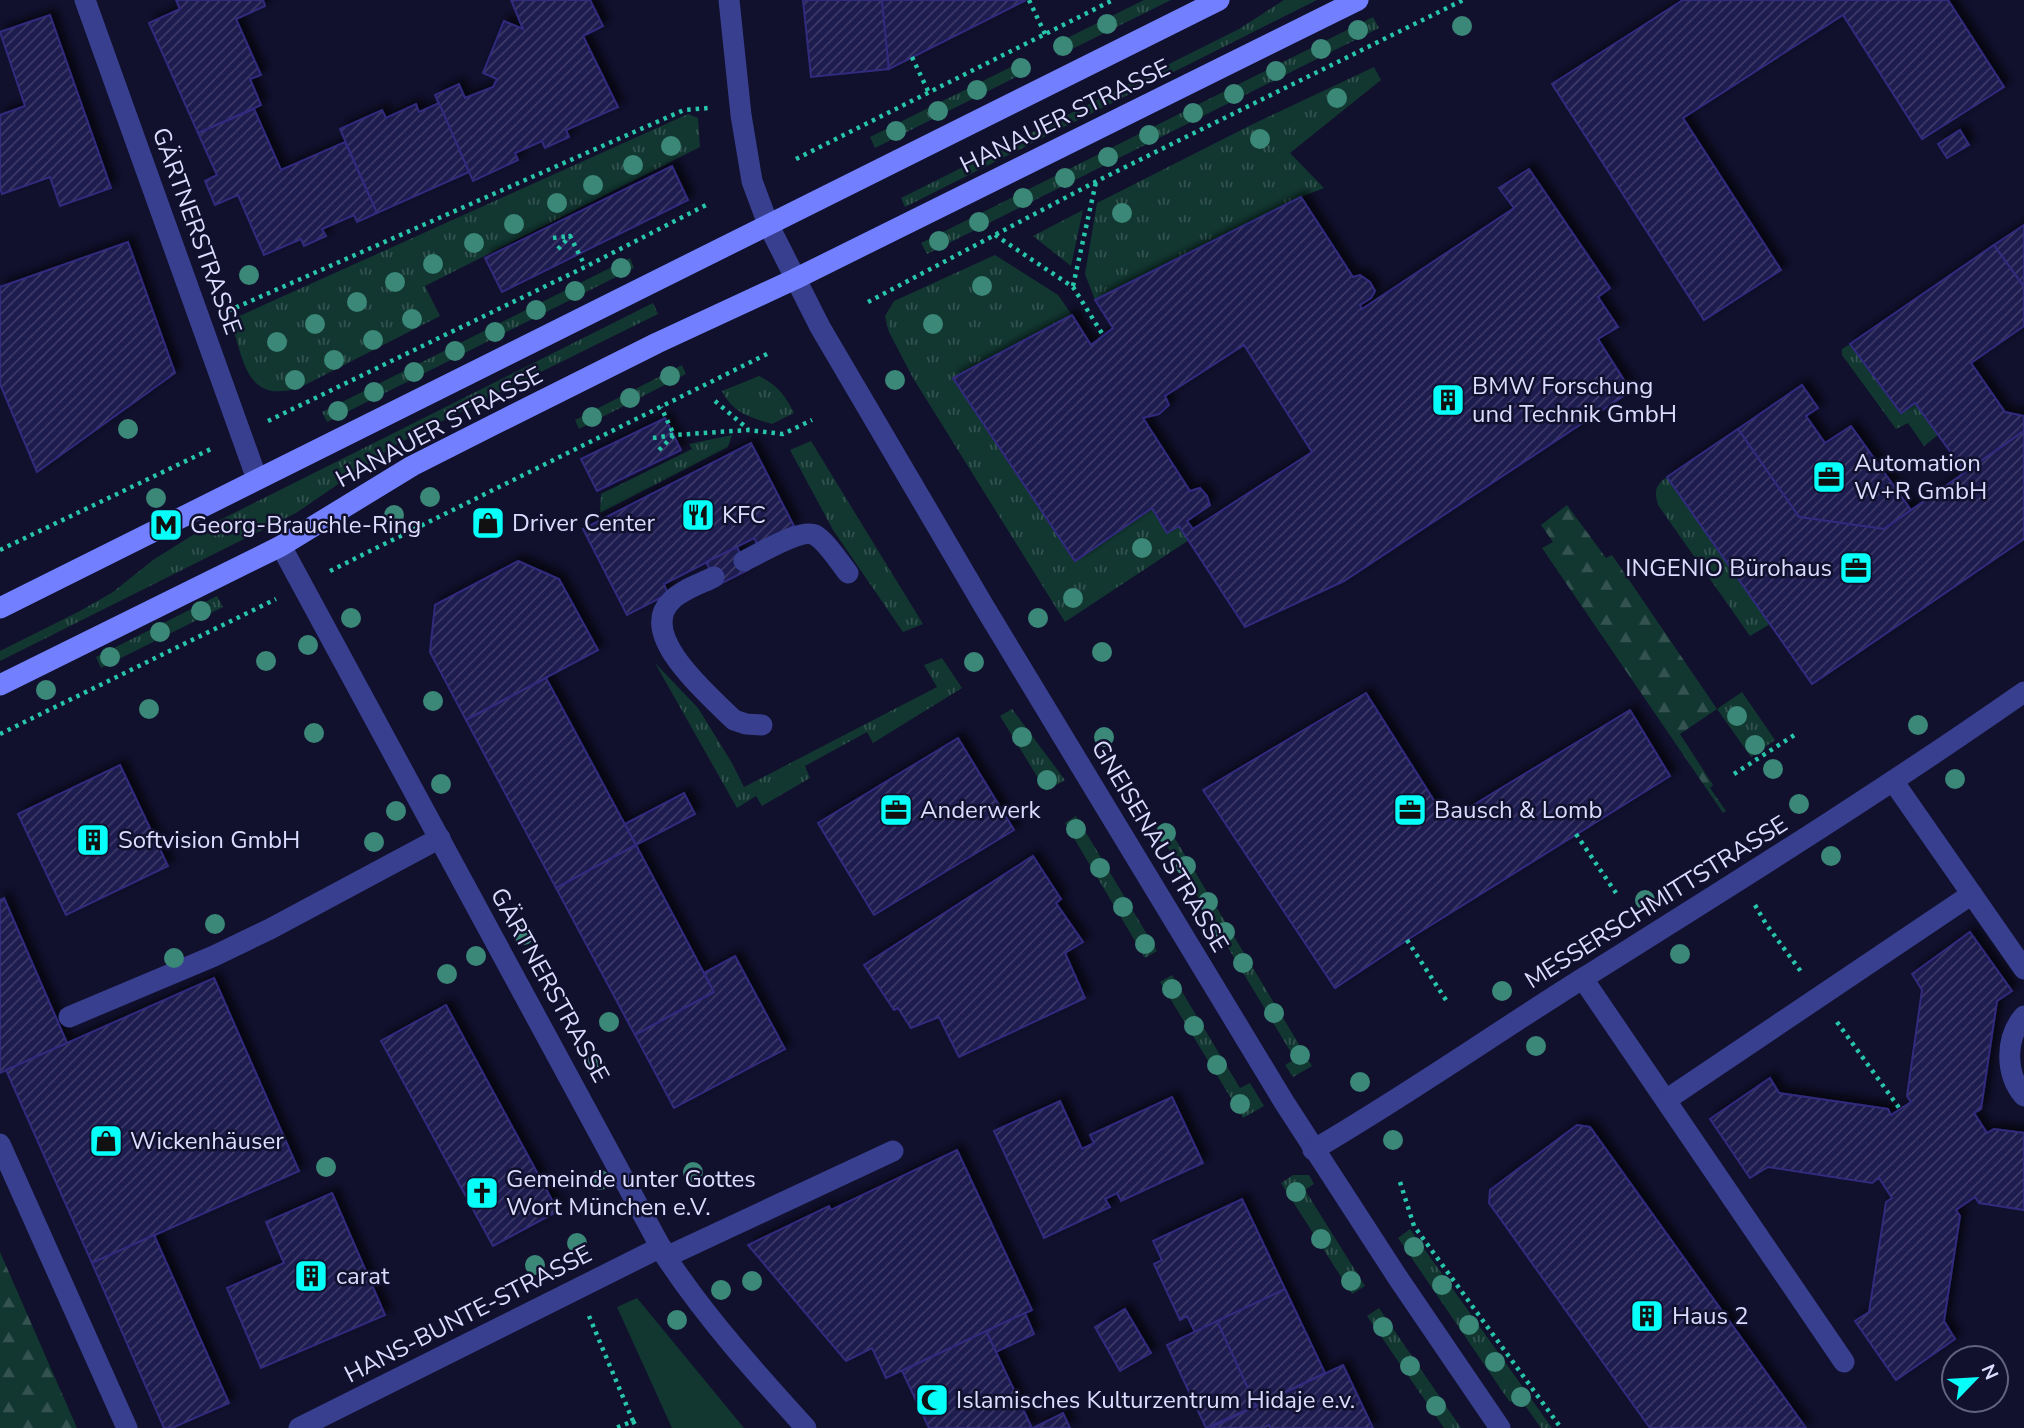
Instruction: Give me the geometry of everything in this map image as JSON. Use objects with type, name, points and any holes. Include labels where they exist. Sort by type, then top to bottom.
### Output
[{"type":"main road","name":"HANAUER STRASSE","points":[[0,608],[1219,0]]},
{"type":"main road","name":"HANAUER STRASSE","points":[[0,685],[281,546],[412,466],[1358,0]]},
{"type":"street","name":"GÄRTNERSTRASSE","points":[[85,0],[257,479]]},
{"type":"street","points":[[729,0],[752,181],[768,224],[795,279]]},
{"type":"street","name":"GNEISENAUSTRASSE","points":[[795,279],[837,357],[985,608],[1313,1150],[1500,1428]]},
{"type":"street","points":[[744,561],[800,534],[811,534],[821,540],[848,573]]},
{"type":"street","name":"GÄRTNERSTRASSE","points":[[281,546],[664,1252],[692,1296],[739,1355],[806,1428]]},
{"type":"street","points":[[714,577],[671,600],[662,617],[664,638],[678,661],[734,720],[762,725]]},
{"type":"street","name":"MESSERSCHMITTSTRASSE","points":[[1313,1150],[1363,1121],[1758,869],[2024,692]]},
{"type":"street","points":[[1893,781],[2024,970]]},
{"type":"street","points":[[69,1017],[214,956],[270,929],[440,838]]},
{"type":"street","points":[[1666,1100],[1972,894]]},
{"type":"street","points":[[1583,979],[1844,1362]]},
{"type":"street","points":[[2024,1016],[2013,1035],[2009,1061],[2013,1077],[2024,1096]]},
{"type":"street","points":[[0,1144],[127,1428]]},
{"type":"street","name":"HANS-BUNTE-STRASSE","points":[[299,1428],[578,1290],[893,1151]]},
{"type":"path","points":[[1029,0],[1045,34]]},
{"type":"path","points":[[796,159],[1113,0]]},
{"type":"path","points":[[868,302],[1097,181],[1463,0]]},
{"type":"path","points":[[912,57],[929,93]]},
{"type":"path","points":[[202,323],[684,110],[710,108]]},
{"type":"path","points":[[1073,286],[1097,181]]},
{"type":"path","points":[[0,550],[585,267],[710,203]]},
{"type":"path","points":[[995,235],[1073,286],[1103,335]]},
{"type":"path","points":[[570,236],[585,267]]},
{"type":"path","points":[[553,238],[570,236]]},
{"type":"path","points":[[558,249],[570,236]]},
{"type":"path","points":[[0,734],[769,353]]},
{"type":"path","points":[[715,401],[748,430]]},
{"type":"path","points":[[660,407],[674,435]]},
{"type":"path","points":[[653,438],[748,430],[783,434],[812,420]]},
{"type":"path","points":[[659,450],[674,435]]},
{"type":"path","points":[[1734,774],[1796,734]]},
{"type":"path","points":[[1576,834],[1616,893]]},
{"type":"path","points":[[1750,896],[1766,924]]},
{"type":"path","points":[[1407,940],[1446,1000]]},
{"type":"path","points":[[1400,1182],[1414,1226],[1561,1428]]},
{"type":"path","points":[[578,1290],[636,1428]]},
{"type":"path","points":[[616,1428],[633,1421]]},
{"type":"green space","points":[[1144,0],[1171,0],[1058,56],[1053,45]]},
{"type":"green space","points":[[1284,0],[1317,0],[905,207],[901,198],[1239,29]]},
{"type":"green space","points":[[1373,17],[1379,28],[927,254],[921,243]]},
{"type":"green space","points":[[1025,60],[1030,70],[875,148],[870,137]]},
{"type":"green space","points":[[1374,67],[1381,80],[1290,153],[1324,188],[1095,300],[1085,274],[1097,203],[1251,125]]},
{"type":"green space","points":[[688,114],[698,118],[700,147],[425,286],[440,316],[299,388],[268,390],[258,385],[251,377],[232,326],[237,317]]},
{"type":"green space","points":[[1083,210],[1071,266],[1033,236]]},
{"type":"green space","points":[[995,255],[1058,295],[1072,315],[953,379],[1075,560],[1152,508],[1167,532],[1179,526],[1189,540],[1065,622],[913,378],[889,332],[885,316],[894,301]]},
{"type":"green space","points":[[630,258],[634,268],[327,422],[322,412]]},
{"type":"green space","points":[[653,303],[658,314],[394,446],[296,513],[0,661],[0,651],[113,592],[153,560],[204,528]]},
{"type":"green space","points":[[1850,344],[1901,413],[1915,403],[1938,435],[1924,446],[1908,423],[1896,429],[1842,355],[1842,349]]},
{"type":"green space","points":[[682,365],[686,374],[579,429],[575,420]]},
{"type":"green space","points":[[759,376],[780,391],[794,413],[772,424],[737,409],[722,391]]},
{"type":"green space","points":[[732,435],[728,447],[600,513],[601,494],[692,449],[689,444]]},
{"type":"green space","points":[[811,441],[923,624],[903,632],[833,530],[790,450]]},
{"type":"green space","points":[[1667,477],[1770,624],[1750,636],[1658,505],[1656,489]]},
{"type":"green space","points":[[1567,505],[1606,558],[1612,555],[1717,709],[1680,734],[1713,785],[1710,788],[1726,811],[1723,813],[1542,548],[1553,542],[1541,525]]},
{"type":"green space","points":[[217,596],[223,607],[101,668],[96,657]]},
{"type":"green space","points":[[942,658],[962,688],[873,743],[867,732],[805,766],[810,778],[762,806],[756,796],[737,808],[655,663],[698,708],[744,787],[937,687],[924,665]]},
{"type":"green space","points":[[1742,692],[1775,740],[1751,757],[1717,709]]},
{"type":"green space","points":[[1012,709],[1065,780],[1046,791],[1000,716]]},
{"type":"green space","points":[[1076,816],[1157,951],[1145,958],[1065,823]]},
{"type":"green space","points":[[1165,822],[1312,1066],[1293,1077],[1285,1065],[1295,1059],[1156,828]]},
{"type":"green space","points":[[1172,975],[1240,1088],[1250,1083],[1264,1106],[1243,1118],[1160,982]]},
{"type":"green space","points":[[1293,1175],[1309,1175],[1314,1184],[1305,1190],[1365,1286],[1352,1294],[1281,1183]]},
{"type":"green space","points":[[1410,1229],[1552,1428],[1541,1428],[1524,1404],[1509,1401],[1398,1238]]},
{"type":"green space","points":[[0,1252],[77,1428],[0,1428]]},
{"type":"green space","points":[[637,1298],[744,1428],[672,1428],[617,1307]]},
{"type":"green space","points":[[1379,1308],[1461,1428],[1444,1428],[1367,1316]]},
{"type":"building","points":[[176,0],[263,0],[265,6],[236,19],[261,75],[250,79],[261,105],[198,133],[149,23],[180,9]]},
{"type":"building","points":[[511,0],[590,0],[603,26],[583,36],[618,107],[566,130],[569,137],[545,148],[542,141],[515,153],[518,160],[473,181],[435,95],[459,84],[465,98],[493,87],[497,79],[483,73],[504,21],[523,29]]},
{"type":"building","points":[[803,0],[882,0],[889,69],[811,77]]},
{"type":"building","points":[[882,0],[1026,0],[889,69]]},
{"type":"building","points":[[1683,0],[1948,0],[2004,87],[1922,139],[1843,15],[1683,118],[1781,270],[1704,320],[1552,84]]},
{"type":"building","points":[[50,15],[111,188],[60,206],[50,177],[2,194],[0,188],[0,115],[25,106],[0,32]]},
{"type":"building","points":[[439,103],[469,172],[377,213],[340,129],[382,110],[386,118],[416,104],[419,112]]},
{"type":"building","points":[[254,109],[281,170],[345,142],[377,213],[357,222],[354,215],[322,229],[326,236],[304,246],[301,239],[264,255],[238,195],[215,205],[205,181],[217,175],[198,133]]},
{"type":"building","points":[[1960,130],[1969,145],[1947,158],[1938,144]]},
{"type":"building","points":[[672,166],[688,200],[502,292],[485,258]]},
{"type":"building","name":"BMW Forschung und Technik GmbH","points":[[1529,169],[1610,288],[1598,297],[1618,327],[1598,339],[1631,391],[1344,581],[1245,627],[1179,526],[1167,533],[1152,508],[1075,561],[953,378],[1072,315],[1091,345],[1113,328],[1095,300],[1301,197],[1353,277],[1360,275],[1370,282],[1375,291],[1371,298],[1360,305],[1362,309],[1514,208],[1499,188]],"holes":[[[1244,345],[1312,452],[1193,529],[1187,521],[1210,505],[1207,496],[1200,488],[1190,491],[1143,418],[1159,414],[1169,405],[1165,396]]]},
{"type":"building","points":[[2024,225],[2024,287],[1994,245]]},
{"type":"building","points":[[128,242],[175,373],[37,472],[0,384],[0,287]]},
{"type":"building","points":[[1994,245],[2024,287],[2024,326],[1971,363],[2005,412],[2024,416],[2024,431],[1965,472],[1915,403],[1901,413],[1850,344]]},
{"type":"building","name":"Automation W+R GmbH","points":[[1802,385],[1818,408],[1806,416],[1825,443],[1851,426],[1911,510],[1884,529],[1799,517],[1738,429]]},
{"type":"building","points":[[665,418],[681,450],[597,491],[581,459]]},
{"type":"building","name":"INGENIO Bürohaus","points":[[1738,429],[1799,517],[1884,529],[2024,431],[2024,539],[1812,684],[1667,477]]},
{"type":"building","points":[[751,443],[794,526],[758,545],[754,538],[664,584],[668,594],[627,615],[583,529]]},
{"type":"building","points":[[737,547],[748,570],[718,585],[706,562]]},
{"type":"building","points":[[518,561],[559,579],[598,650],[466,720],[430,652],[435,605]]},
{"type":"building","points":[[546,678],[636,845],[556,888],[466,720]]},
{"type":"building","points":[[1366,693],[1447,821],[1630,710],[1670,776],[1335,988],[1203,790]]},
{"type":"building","points":[[958,738],[1014,830],[874,915],[818,823]]},
{"type":"building","name":"Softvision GmbH","points":[[120,765],[168,866],[66,915],[18,814]]},
{"type":"building","points":[[684,793],[695,814],[636,845],[625,824]]},
{"type":"building","points":[[636,845],[714,992],[635,1035],[556,888]]},
{"type":"building","points":[[1033,856],[1061,899],[1056,903],[1083,942],[1065,953],[1085,998],[959,1057],[939,1017],[911,1028],[898,1008],[894,1010],[864,965]]},
{"type":"building","points":[[4,898],[67,1043],[0,1073],[0,900]]},
{"type":"building","points":[[1970,932],[2012,991],[1997,1001],[1981,1109],[1974,1113],[1987,1133],[1994,1129],[2024,1133],[2024,1210],[1979,1203],[1975,1197],[1956,1210],[1960,1216],[1944,1321],[1955,1339],[1948,1344],[1940,1344],[1940,1349],[1896,1380],[1855,1321],[1869,1312],[1886,1202],[1892,1198],[1879,1178],[1872,1183],[1768,1167],[1750,1178],[1710,1119],[1770,1078],[1779,1093],[1888,1109],[1891,1115],[1911,1102],[1907,1096],[1922,990],[1912,974]]},
{"type":"building","points":[[735,956],[785,1049],[674,1108],[635,1035],[714,992],[704,973]]},
{"type":"building","points":[[214,978],[299,1171],[92,1263],[6,1070]]},
{"type":"building","points":[[446,1005],[558,1211],[493,1246],[381,1041]]},
{"type":"building","points":[[1172,1097],[1203,1163],[1121,1201],[1117,1193],[1105,1199],[1110,1207],[1044,1238],[994,1131],[1060,1101],[1082,1149],[1094,1143],[1090,1135]]},
{"type":"building","name":"Haus 2","points":[[1577,1125],[1590,1127],[1806,1428],[1650,1428],[1489,1203],[1490,1190]]},
{"type":"building","points":[[957,1150],[1032,1310],[886,1378],[872,1348],[846,1361],[748,1245],[829,1206],[831,1210]]},
{"type":"building","name":"carat","points":[[332,1193],[385,1315],[261,1368],[227,1288],[284,1263],[266,1222]]},
{"type":"building","points":[[1242,1199],[1285,1289],[1195,1332],[1187,1316],[1180,1320],[1154,1264],[1162,1260],[1153,1241]]},
{"type":"building","points":[[154,1235],[229,1403],[172,1428],[164,1428],[92,1263]]},
{"type":"building","points":[[1285,1289],[1325,1373],[1256,1406],[1217,1321]]},
{"type":"building","points":[[1125,1309],[1151,1353],[1120,1371],[1095,1327]]},
{"type":"building","points":[[1025,1313],[1034,1334],[996,1352],[986,1331]]},
{"type":"building","points":[[1217,1321],[1256,1406],[1206,1428],[1167,1345]]},
{"type":"building","points":[[986,1331],[1032,1428],[929,1428],[902,1371]]},
{"type":"building","points":[[1343,1365],[1373,1428],[1270,1428],[1269,1425],[1263,1428],[1210,1428]]},
{"type":"building","points":[[1063,1413],[1070,1428],[1033,1428]]},
{"type":"place","name":"BMW Forschung und Technik GmbH","points":[[1448,400]]},
{"type":"place","name":"Automation W+R GmbH","points":[[1829,477]]},
{"type":"place","name":"KFC","points":[[698,515]]},
{"type":"place","name":"Driver Center","points":[[488,523]]},
{"type":"place","name":"Georg-Brauchle-Ring","points":[[166,525]]},
{"type":"place","name":"INGENIO Bürohaus","points":[[1856,568]]},
{"type":"place","name":"Anderwerk","points":[[896,810]]},
{"type":"place","name":"Bausch & Lomb","points":[[1410,810]]},
{"type":"place","name":"Softvision GmbH","points":[[93,840]]},
{"type":"place","name":"Wickenhäuser","points":[[106,1141]]},
{"type":"place","name":"Gemeinde unter Gottes Wort München e.V.","points":[[482,1193]]},
{"type":"place","name":"carat","points":[[311,1276]]},
{"type":"place","name":"Haus 2","points":[[1647,1316]]},
{"type":"place","name":"Islamisches Kulturzentrum Hidaje e.v.","points":[[932,1400]]}]
